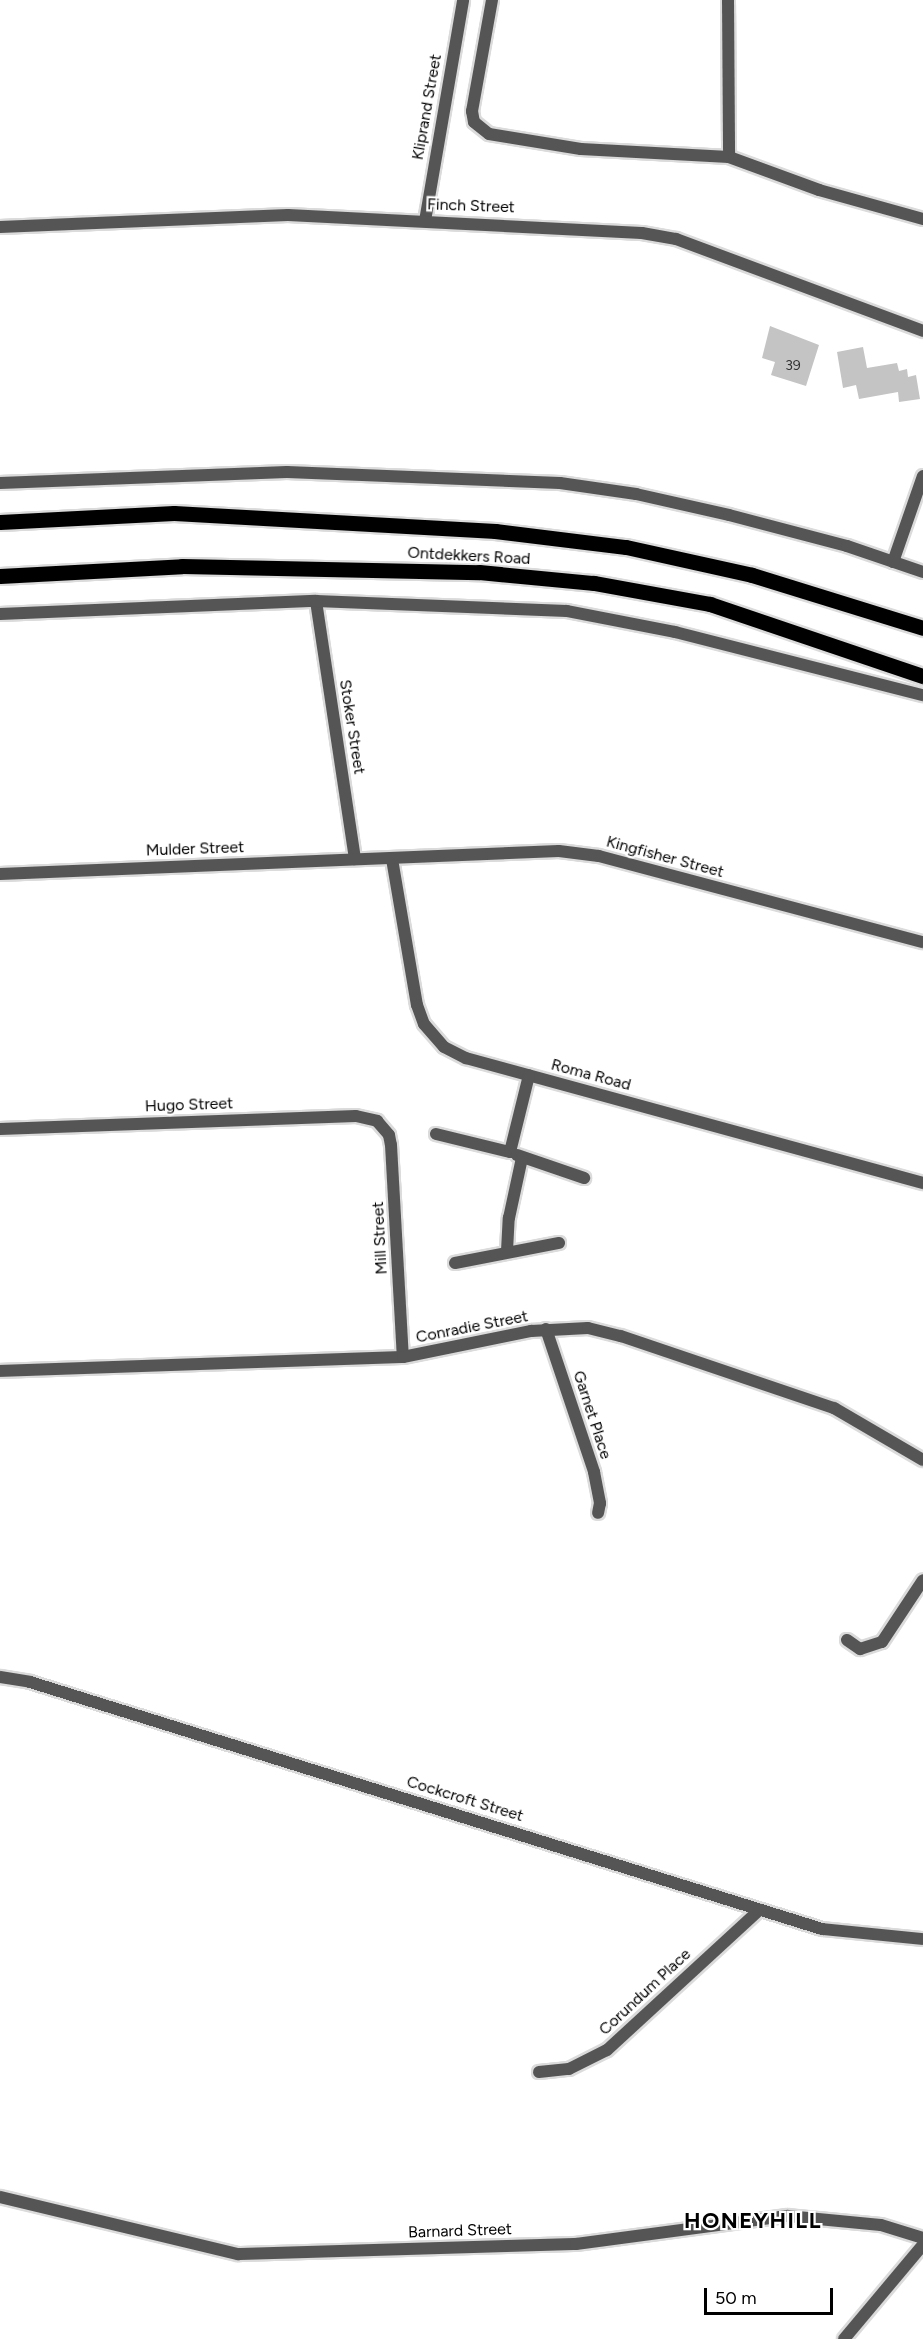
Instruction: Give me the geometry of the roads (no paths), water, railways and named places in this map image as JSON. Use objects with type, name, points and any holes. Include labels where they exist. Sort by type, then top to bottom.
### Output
[{"type":"main road","name":"Ontdekkers Road","points":[[0,522],[174,513],[495,531],[626,546],[740,572],[923,628]]},
{"type":"main road","name":"Ontdekkers Road","points":[[0,576],[182,566],[479,572],[594,583],[710,604],[923,676]]},
{"type":"street","name":"Kliprand Street","points":[[425,221],[463,0]]},
{"type":"street","points":[[492,0],[472,111],[474,122],[489,134],[581,149],[729,157],[819,190],[923,219]]},
{"type":"street","points":[[728,0],[729,157]]},
{"type":"street","name":"Finch Street","points":[[0,227],[288,215],[656,235],[923,331]]},
{"type":"street","points":[[0,483],[287,471],[514,479],[659,499],[847,546],[923,572]]},
{"type":"street","points":[[892,562],[923,476]]},
{"type":"street","points":[[0,614],[316,601],[533,609],[589,615],[788,659],[923,695]]},
{"type":"street","name":"Stoker Street","points":[[316,601],[355,859]]},
{"type":"street","name":"Kingfisher Street","points":[[392,859],[496,851],[584,854],[923,942]]},
{"type":"street","name":"Mulder Street","points":[[0,874],[392,859]]},
{"type":"street","name":"Roma Road","points":[[392,859],[424,1024],[444,1047],[466,1058],[923,1183]]},
{"type":"street","points":[[510,1152],[529,1075]]},
{"type":"street","name":"Hugo Street","points":[[0,1129],[356,1116],[377,1121]]},
{"type":"street","name":"Mill Street","points":[[377,1121],[389,1136],[392,1145],[403,1357]]},
{"type":"street","points":[[435,1134],[510,1152],[584,1178]]},
{"type":"street","points":[[507,1251],[509,1218],[522,1158]]},
{"type":"street","points":[[455,1263],[507,1251],[559,1243]]},
{"type":"street","name":"Conradie Street","points":[[0,1371],[403,1357],[546,1329],[606,1332],[803,1397],[852,1417],[923,1460]]},
{"type":"street","name":"Garnet Place","points":[[546,1329],[594,1472],[600,1503],[598,1513]]},
{"type":"street","points":[[847,1640],[860,1649],[882,1642],[923,1580]]},
{"type":"street","name":"Cockcroft Street","points":[[0,1677],[41,1685],[759,1910],[847,1933],[923,1939]]},
{"type":"street","name":"Corundum Place","points":[[539,2072],[568,2069],[607,2050],[759,1910]]},
{"type":"street","name":"Barnard Street","points":[[0,2197],[238,2254],[576,2244],[787,2216],[870,2223],[923,2238]]},
{"type":"street","points":[[844,2339],[923,2245]]},
{"type":"district","name":"HONEYHILL","points":[[753,2221]]}]
